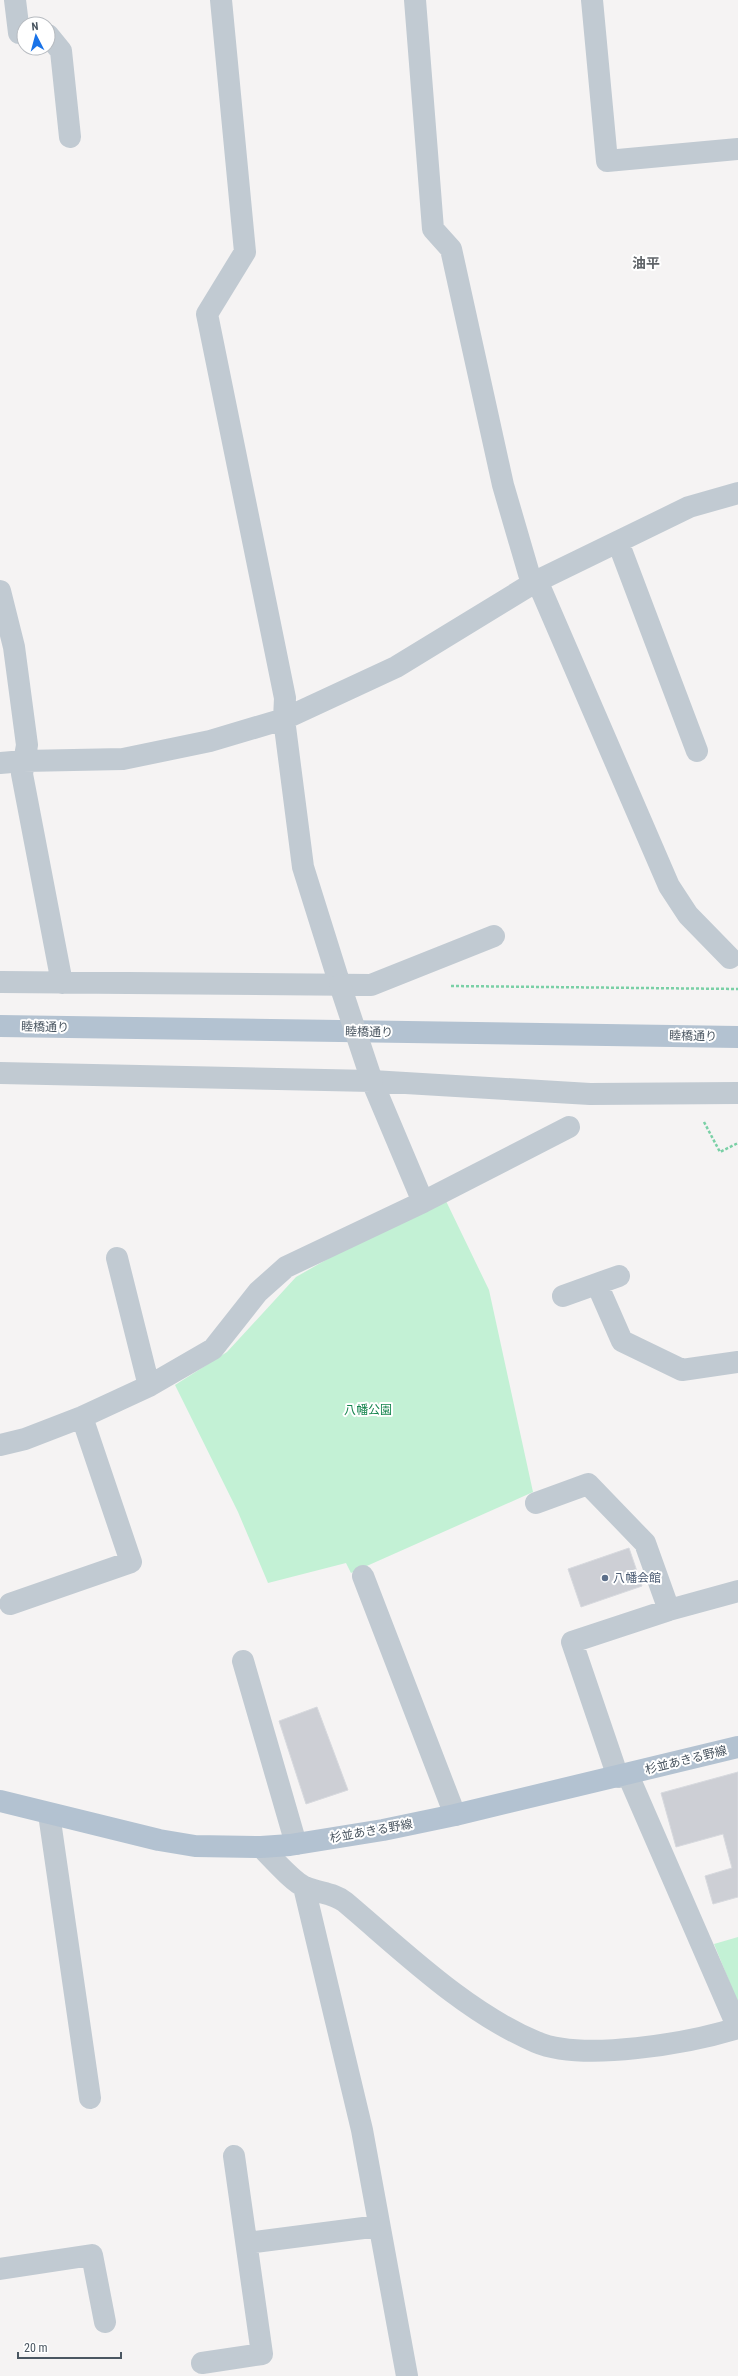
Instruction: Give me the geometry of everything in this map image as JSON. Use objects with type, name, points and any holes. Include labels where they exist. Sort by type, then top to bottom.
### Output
[{"type":"main road","name":"睦橋通り","points":[[0,1026],[738,1037]]},
{"type":"main road","name":"杉並あきる野線","points":[[0,1801],[159,1840],[195,1846],[261,1847],[296,1844],[383,1830],[455,1815],[623,1776],[738,1747]]},
{"type":"street","points":[[15,0],[17,16]]},
{"type":"street","points":[[221,0],[245,252],[207,314],[285,698],[284,719],[303,867],[372,1081],[423,1202]]},
{"type":"street","points":[[415,0],[434,229],[451,249],[503,485],[529,574],[542,592],[669,886],[688,914],[730,958]]},
{"type":"street","points":[[592,0],[608,161],[738,149]]},
{"type":"street","points":[[56,45],[61,51],[70,137]]},
{"type":"street","points":[[0,763],[24,761],[123,759],[210,741],[284,719],[396,667],[535,582],[689,507],[738,493]]},
{"type":"street","points":[[618,542],[697,751]]},
{"type":"street","points":[[0,591],[14,647],[27,745],[22,774],[62,983]]},
{"type":"street","points":[[0,982],[371,985],[494,936]]},
{"type":"street","points":[[0,1073],[372,1081],[590,1094],[738,1094]]},
{"type":"street","points":[[0,1445],[25,1439],[82,1417],[149,1386],[212,1349],[258,1292],[286,1268],[423,1202],[569,1127]]},
{"type":"street","points":[[117,1258],[149,1386]]},
{"type":"street","points":[[563,1296],[620,1276]]},
{"type":"street","points":[[597,1284],[622,1342],[682,1370],[738,1362]]},
{"type":"street","points":[[10,1604],[131,1562],[82,1417]]},
{"type":"street","points":[[536,1503],[588,1484],[645,1543],[669,1610]]},
{"type":"street","points":[[363,1576],[455,1815]]},
{"type":"street","points":[[261,1847],[304,1887],[341,1899],[467,2004],[537,2043],[584,2052],[626,2049],[717,2034],[738,2028],[623,1776],[572,1642],[669,1610],[738,1591]]},
{"type":"street","points":[[243,1661],[296,1844]]},
{"type":"street","points":[[49,1814],[90,2098]]},
{"type":"street","points":[[304,1887],[362,2130],[407,2376]]},
{"type":"street","points":[[202,2364],[262,2354],[234,2156]]},
{"type":"street","points":[[247,2243],[379,2226]]},
{"type":"street","points":[[0,2269],[92,2255],[105,2322]]},
{"type":"path","points":[[443,986],[738,989]]},
{"type":"path","points":[[690,1094],[720,1152],[738,1143]]},
{"type":"green space","name":"八幡公園","points":[[446,1201],[489,1290],[533,1492],[351,1573],[346,1563],[268,1583],[238,1512],[175,1385],[227,1352],[296,1277],[368,1236]]},
{"type":"green space","points":[[738,1937],[738,2003],[714,1944]]},
{"type":"building","name":"八幡会館","points":[[629,1548],[642,1586],[581,1607],[568,1569]]},
{"type":"building","points":[[317,1707],[348,1790],[306,1804],[279,1721]]},
{"type":"building","points":[[738,1772],[738,1897],[713,1904],[705,1876],[732,1868],[723,1834],[676,1847],[661,1793]]},
{"type":"place","name":"八幡会館","points":[[605,1578]]},
{"type":"district","name":"油平","points":[[646,263]]}]
